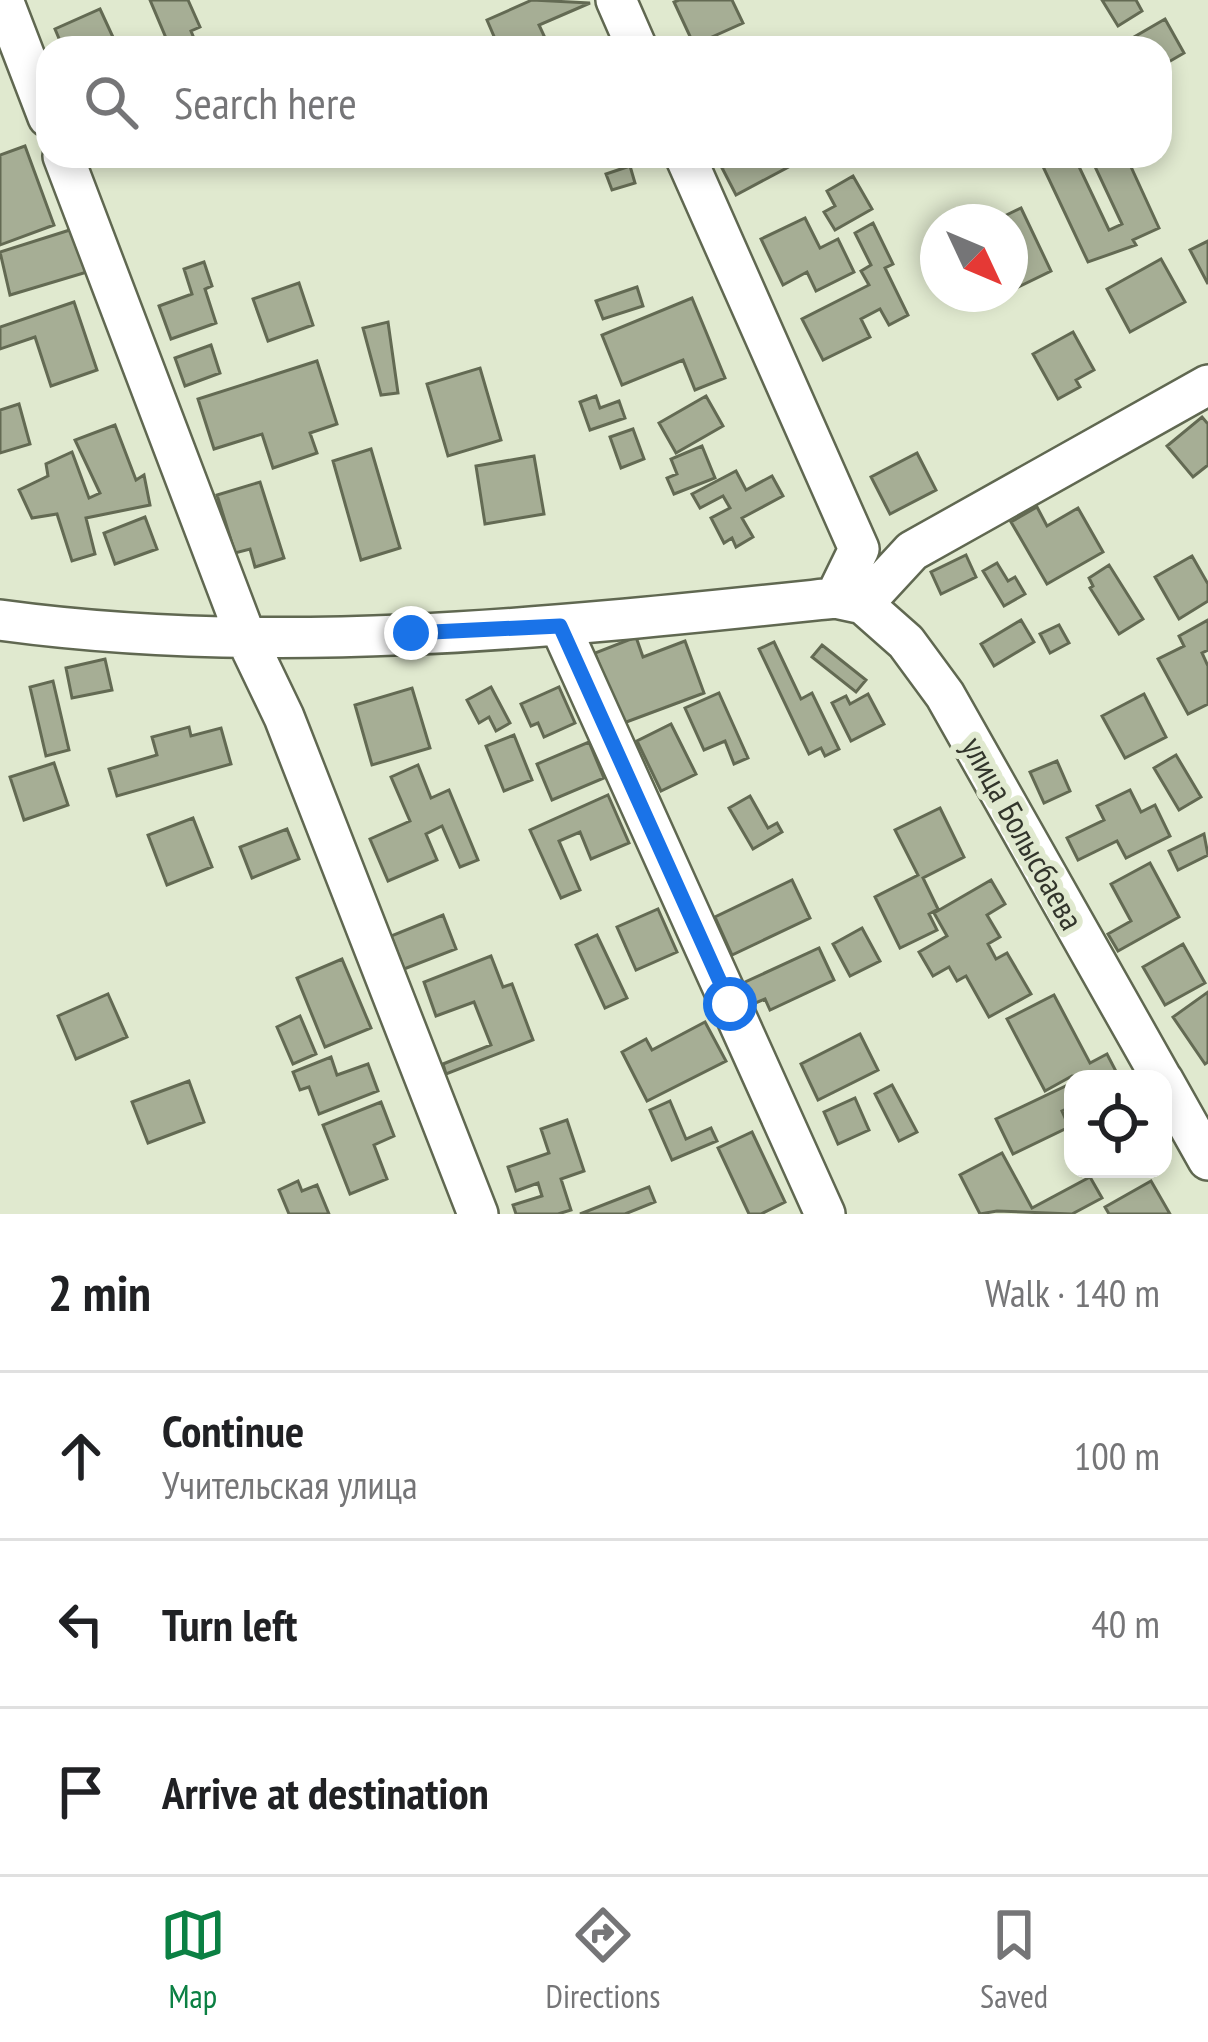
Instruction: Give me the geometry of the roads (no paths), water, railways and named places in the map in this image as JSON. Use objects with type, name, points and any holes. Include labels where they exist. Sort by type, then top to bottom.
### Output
[{"type":"street","points":[[3,0],[36,86]]},
{"type":"street","points":[[616,0],[632,36]]},
{"type":"street","points":[[68,168],[247,640],[284,717],[478,1214]]},
{"type":"street","points":[[690,168],[859,549],[849,601]]},
{"type":"street","points":[[0,620],[96,633],[247,640],[560,626],[849,601],[911,551],[1208,385]]},
{"type":"street","name":"улица Болысбаева","points":[[849,601],[906,642],[945,695],[1157,1070]]},
{"type":"street","points":[[560,626],[825,1214]]},
{"type":"street","name":"улица Болысбаева","points":[[1172,1096],[1208,1160]]}]
